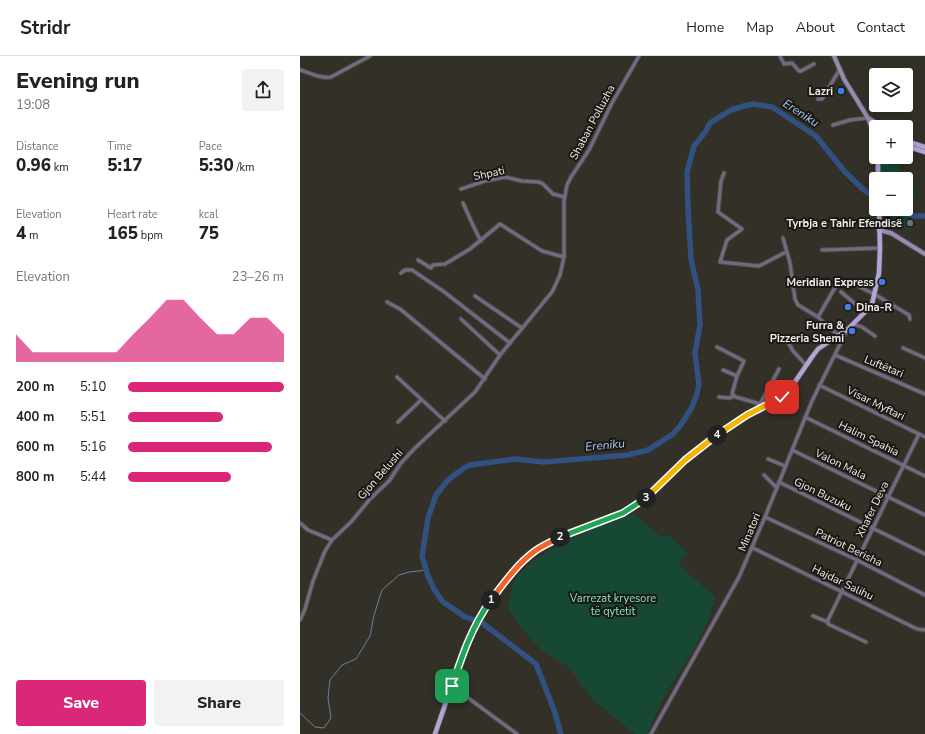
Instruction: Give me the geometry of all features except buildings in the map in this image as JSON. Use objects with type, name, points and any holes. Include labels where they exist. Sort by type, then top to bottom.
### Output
[{"type":"main road","points":[[913,144],[925,148]]},
{"type":"main road","points":[[913,148],[925,152]]},
{"type":"main road","points":[[435,734],[468,642],[479,619],[488,604],[518,566],[535,551],[565,535],[623,513],[643,501],[699,448],[761,406],[782,397],[788,392],[818,350],[848,329],[872,304],[879,273],[879,216]]},
{"type":"street","points":[[300,70],[319,77],[331,77],[370,56]]},
{"type":"street","name":"Shaban Polluzha","points":[[564,197],[571,177],[589,150],[612,102],[639,56]]},
{"type":"street","points":[[780,56],[784,64],[792,63],[799,71],[814,64]]},
{"type":"street","points":[[834,56],[844,79],[868,118],[871,120]]},
{"type":"street","points":[[818,99],[822,99],[840,69]]},
{"type":"street","points":[[833,125],[850,120],[868,118]]},
{"type":"street","points":[[724,173],[721,180],[718,212],[742,229],[727,240],[720,262],[759,266],[786,252]]},
{"type":"street","name":"Shpati","points":[[462,189],[485,181],[512,177],[522,181],[539,182],[553,194],[564,197]]},
{"type":"street","name":"Gjon Belushi","points":[[300,620],[306,609],[313,581],[324,551],[332,540],[389,481],[401,463],[415,448],[469,399],[485,379],[500,355],[552,292],[560,275],[564,258],[564,197]]},
{"type":"street","points":[[462,203],[469,215],[474,230],[481,241]]},
{"type":"street","points":[[418,260],[431,268],[433,265],[445,264],[481,241],[500,224],[542,251],[564,258]]},
{"type":"street","points":[[879,230],[891,233],[925,254]]},
{"type":"street","points":[[783,238],[790,263],[795,299],[798,305],[818,317],[838,335]]},
{"type":"street","points":[[822,250],[880,248]]},
{"type":"street","points":[[401,273],[405,270],[412,270],[443,291],[510,343]]},
{"type":"street","points":[[848,282],[874,294],[908,315],[910,319]]},
{"type":"street","points":[[818,317],[836,286]]},
{"type":"street","points":[[841,292],[865,312]]},
{"type":"street","points":[[475,296],[522,328]]},
{"type":"street","points":[[387,302],[400,309],[485,379]]},
{"type":"street","points":[[461,319],[500,355]]},
{"type":"street","points":[[853,324],[862,327],[875,336]]},
{"type":"street","name":"Minatori","points":[[651,734],[724,605],[753,548],[805,417],[819,385],[848,329]]},
{"type":"street","points":[[788,342],[789,346],[806,366]]},
{"type":"street","points":[[717,347],[744,361],[732,392],[734,396]]},
{"type":"street","points":[[903,348],[925,358]]},
{"type":"street","name":"Luftëtari","points":[[835,355],[925,394]]},
{"type":"street","points":[[719,396],[730,398],[734,396],[761,406],[779,369]]},
{"type":"street","points":[[723,370],[737,376]]},
{"type":"street","points":[[397,377],[445,421]]},
{"type":"street","name":"Visar Myftari","points":[[819,385],[925,437]]},
{"type":"street","points":[[398,422],[421,400]]},
{"type":"street","name":"Halim Spahia","points":[[805,417],[925,476]]},
{"type":"street","name":"Xhafer Deva","points":[[828,622],[919,434]]},
{"type":"street","name":"Valon Mala","points":[[792,450],[925,515]]},
{"type":"street","points":[[768,459],[785,466]]},
{"type":"street","points":[[764,475],[776,488]]},
{"type":"street","name":"Gjon Buzuku","points":[[779,482],[925,554]]},
{"type":"street","name":"Patriot Berisha","points":[[765,517],[857,560],[925,595]]},
{"type":"street","points":[[300,523],[308,530],[332,540]]},
{"type":"street","name":"Hajdar Salihu","points":[[753,548],[917,629],[925,630]]},
{"type":"street","points":[[813,616],[828,622],[831,625],[866,642]]},
{"type":"street","points":[[452,686],[517,734]]},
{"type":"green space","points":[[880,164],[896,164],[903,172],[881,172]]},
{"type":"green space","points":[[913,187],[915,188],[916,195],[913,200]]},
{"type":"green space","points":[[913,214],[915,214],[911,230],[891,221],[893,216],[913,216]]},
{"type":"green space","name":"Varrezat kryesore të qytetit","points":[[634,514],[661,537],[669,535],[688,553],[678,564],[715,597],[710,617],[693,651],[663,698],[647,734],[635,734],[593,700],[570,668],[540,649],[523,630],[508,608],[514,579],[535,559],[564,542],[595,528]]},
{"type":"waterway","name":"Ereniku","points":[[561,734],[554,710],[536,664],[481,622],[465,617],[442,601],[434,589],[422,556],[428,518],[436,495],[448,480],[470,465],[515,459],[544,462],[628,455],[648,450],[673,434],[680,426],[691,409],[699,385],[695,353],[700,325],[698,290],[691,259],[687,172],[694,146],[706,131],[710,123],[731,110],[744,106],[753,104],[772,107],[816,136],[845,172],[869,193]]},
{"type":"waterway","name":"Ereniku","points":[[913,216],[925,216]]},
{"type":"waterway","points":[[300,713],[315,727],[324,728],[331,718],[328,698],[330,680],[342,665],[356,659],[370,636],[374,615],[382,590],[399,575],[427,570]]},
{"type":"place","name":"Lazri","points":[[841,91]]},
{"type":"place","name":"Tyrbja e Tahir Efendisë","points":[[910,223]]},
{"type":"place","name":"Meridian Express","points":[[882,282]]},
{"type":"place","name":"Dina-R","points":[[848,307]]},
{"type":"place","name":"Furra & Pizzeria Shemi","points":[[852,331]]},
{"type":"route","points":[[452,686],[464,650],[479,619],[504,583],[529,555],[542,546],[565,535],[623,513],[643,501],[699,448],[747,415],[782,397]]}]
